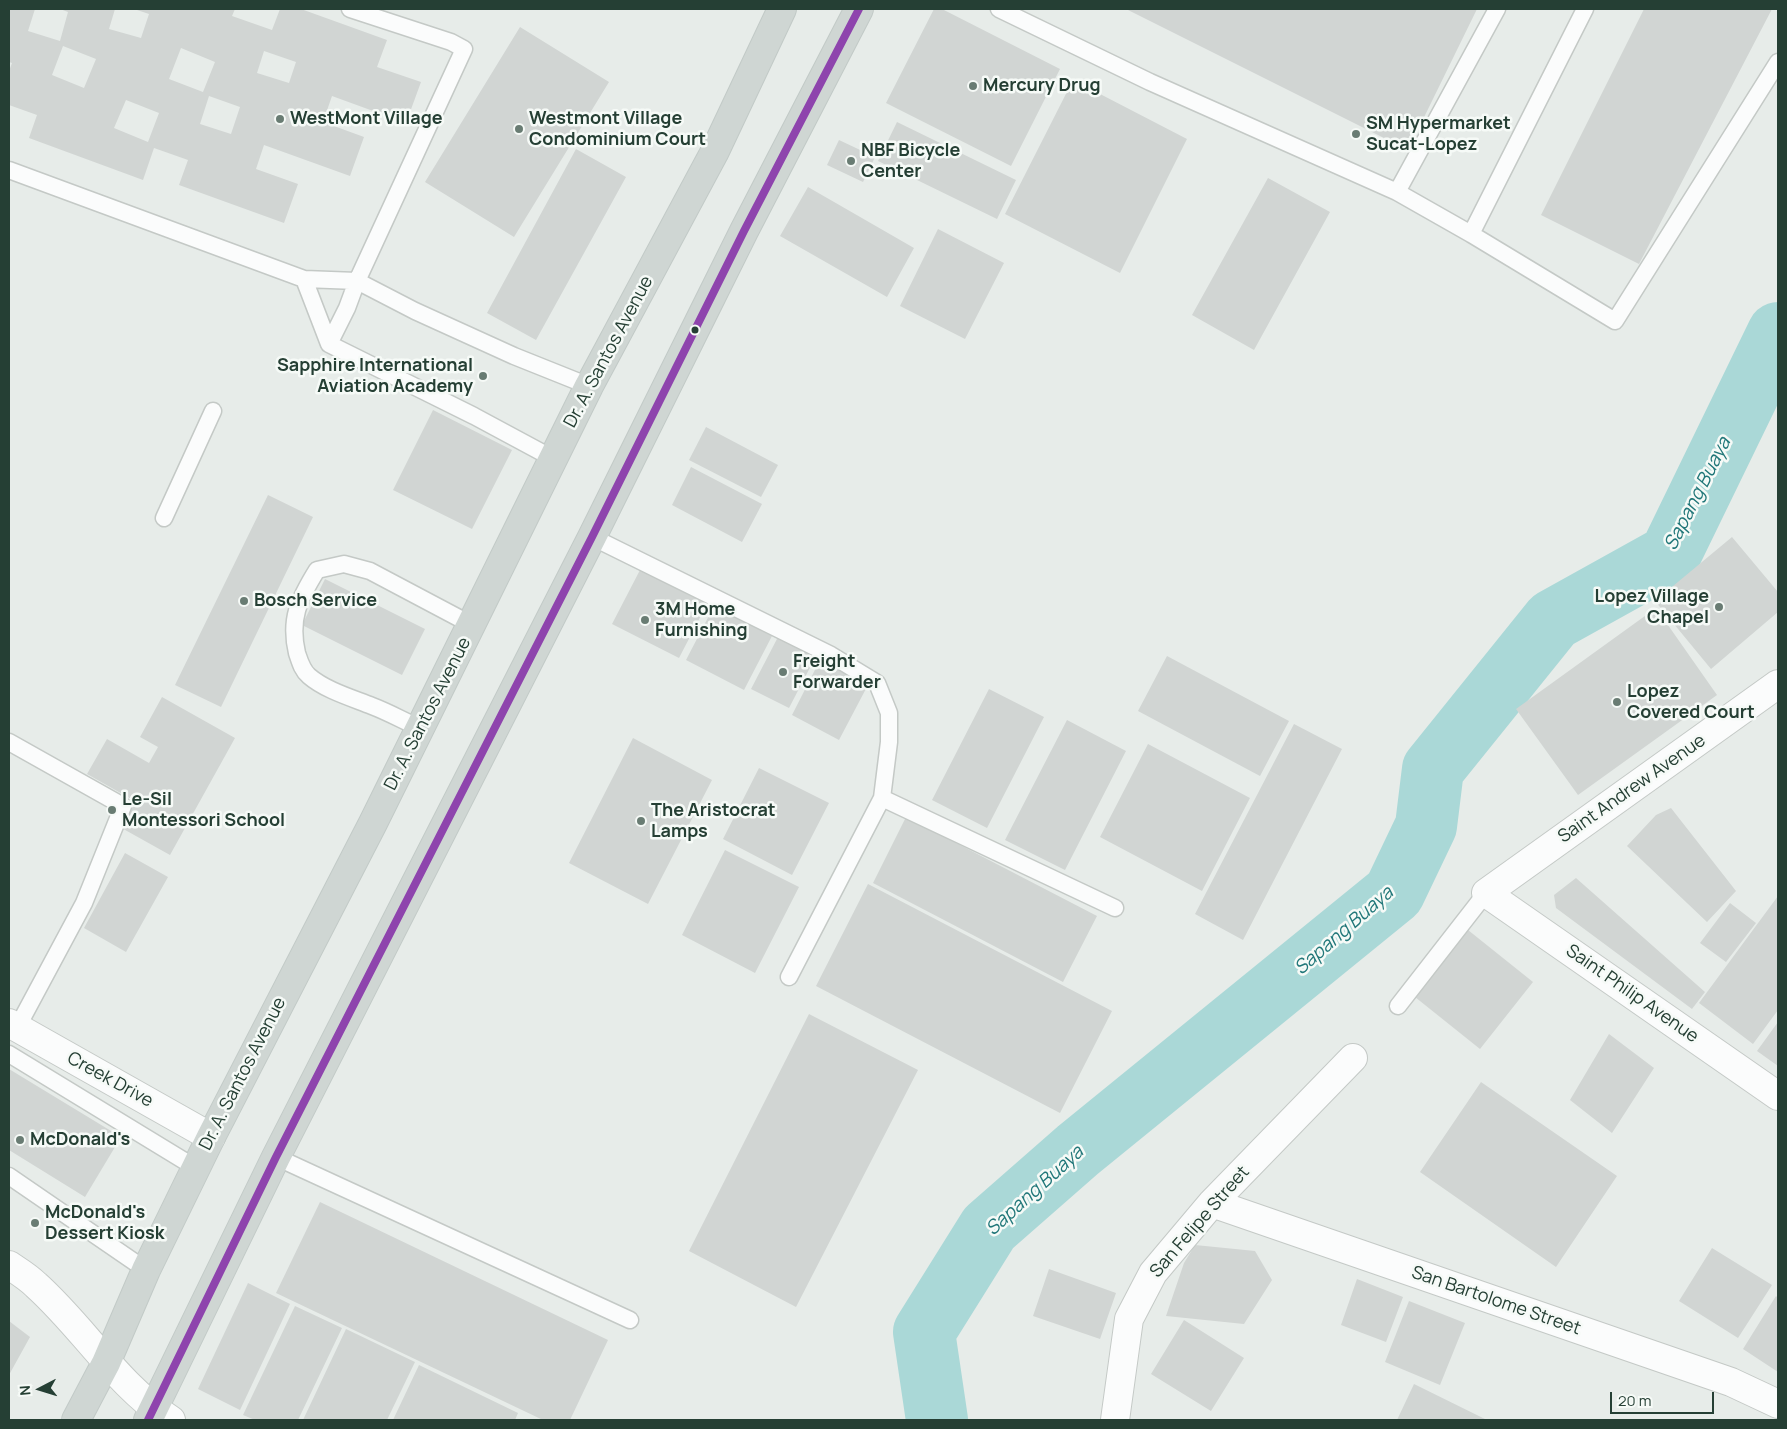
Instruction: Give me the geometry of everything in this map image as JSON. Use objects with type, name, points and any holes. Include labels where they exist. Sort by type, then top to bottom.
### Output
[{"type":"main road","name":"Dr. A. Santos Avenue","points":[[76,1420],[106,1363],[146,1270],[211,1137],[373,823],[589,386],[714,153],[782,9]]},
{"type":"main road","points":[[158,1417],[276,1157],[592,537],[744,231],[860,9]]},
{"type":"street","name":"Saint Andrew Avenue","points":[[1486,893],[1778,685]]},
{"type":"street","name":"Saint Philip Avenue","points":[[1486,893],[1778,1096]]},
{"type":"street","name":"Creek Drive","points":[[13,1026],[211,1137]]},
{"type":"street","name":"San Felipe Street","points":[[1115,1420],[1129,1319],[1153,1273],[1212,1203],[1354,1058]]},
{"type":"street","name":"San Bartolome Street","points":[[1212,1203],[1731,1382],[1778,1404]]},
{"type":"street","points":[[9,1265],[36,1285],[84,1335],[106,1363],[158,1417]]},
{"type":"lane","points":[[329,344],[464,49],[451,42],[350,9]]},
{"type":"lane","points":[[999,9],[1150,82],[1397,192],[1615,321],[1778,62]]},
{"type":"lane","points":[[1397,192],[1497,9]]},
{"type":"lane","points":[[1470,234],[1585,9]]},
{"type":"lane","points":[[9,170],[304,279],[357,281],[415,312],[514,356],[589,386]]},
{"type":"lane","points":[[304,279],[329,344],[474,416],[554,459]]},
{"type":"lane","points":[[164,518],[213,412]]},
{"type":"lane","points":[[592,537],[831,655],[877,683],[889,712],[889,742],[882,798],[789,977]]},
{"type":"lane","points":[[420,728],[373,706],[335,692],[309,676],[300,665],[293,636],[296,613],[304,591],[317,570],[344,564],[370,571],[472,625]]},
{"type":"lane","points":[[9,742],[123,806],[84,903],[13,1026]]},
{"type":"lane","points":[[882,798],[1115,908]]},
{"type":"lane","points":[[1398,1006],[1486,893]]},
{"type":"lane","points":[[9,1054],[196,1168]]},
{"type":"lane","points":[[276,1157],[630,1320]]},
{"type":"lane","points":[[9,1176],[146,1270]]},
{"type":"building","name":"WestMont Village","points":[[9,9],[35,9],[28,31],[60,41],[68,12],[60,9],[115,9],[109,29],[141,38],[149,14],[134,9],[235,9],[232,16],[272,30],[280,9],[301,9],[387,40],[377,67],[421,82],[406,123],[332,96],[323,122],[364,137],[350,176],[264,145],[256,169],[298,184],[284,223],[179,185],[188,160],[154,148],[143,180],[29,138],[37,115],[9,105],[9,71],[12,63],[9,62]],"holes":[[[63,46],[96,59],[84,88],[52,75]],[[181,48],[215,62],[203,92],[169,79]],[[264,51],[296,62],[289,83],[257,73]],[[209,96],[240,107],[231,134],[200,124]],[[126,100],[159,113],[148,142],[114,128]]]},
{"type":"building","name":"Mercury Drug","points":[[934,9],[942,9],[1060,69],[1011,166],[886,103]]},
{"type":"building","points":[[1126,9],[1477,9],[1408,150]]},
{"type":"building","points":[[1644,9],[1772,9],[1639,264],[1541,215]]},
{"type":"building","name":"Westmont Village Condominium Court","points":[[520,27],[609,82],[514,237],[425,182]]},
{"type":"building","points":[[1073,80],[1187,139],[1120,273],[1005,214]]},
{"type":"building","points":[[897,122],[1016,180],[997,219],[878,161]]},
{"type":"building","name":"NBF Bicycle Center","points":[[839,140],[875,157],[863,182],[827,165]]},
{"type":"building","points":[[576,149],[626,177],[536,340],[487,313]]},
{"type":"building","points":[[1268,178],[1330,212],[1254,350],[1192,315]]},
{"type":"building","points":[[808,187],[914,248],[887,297],[780,236]]},
{"type":"building","points":[[938,229],[1004,263],[965,339],[900,306]]},
{"type":"building","points":[[433,410],[512,450],[472,529],[393,490]]},
{"type":"building","points":[[706,427],[778,465],[761,497],[689,460]]},
{"type":"building","points":[[691,467],[762,504],[742,542],[672,505]]},
{"type":"building","name":"Bosch Service","points":[[268,495],[313,517],[221,707],[175,685]]},
{"type":"building","name":"Lopez Village Chapel","points":[[1732,537],[1778,592],[1778,612],[1711,669],[1655,601]]},
{"type":"building","points":[[640,570],[707,604],[679,658],[612,624]]},
{"type":"building","points":[[325,579],[425,629],[402,675],[302,625]]},
{"type":"building","points":[[714,606],[772,636],[744,690],[686,660]]},
{"type":"building","name":"Lopez Covered Court","points":[[1656,608],[1717,695],[1578,795],[1516,709]]},
{"type":"building","name":"Freight Forwarder","points":[[778,637],[816,656],[789,708],[751,689]]},
{"type":"building","points":[[1167,656],[1289,721],[1260,776],[1138,711]]},
{"type":"building","points":[[821,658],[869,683],[839,740],[792,715]]},
{"type":"building","points":[[989,689],[1044,717],[987,828],[932,800]]},
{"type":"building","points":[[162,697],[235,738],[170,855],[118,826],[133,800],[87,774],[107,739],[149,763],[158,747],[140,737]]},
{"type":"building","points":[[1067,720],[1126,751],[1065,870],[1005,840]]},
{"type":"building","points":[[1294,724],[1342,749],[1243,940],[1195,914]]},
{"type":"building","name":"The Aristocrat Lamps","points":[[633,738],[712,780],[648,904],[569,863]]},
{"type":"building","points":[[1148,744],[1250,798],[1202,891],[1100,837]]},
{"type":"building","points":[[759,768],[829,803],[792,875],[723,839]]},
{"type":"building","points":[[1671,808],[1736,891],[1707,922],[1627,846],[1656,815]]},
{"type":"building","points":[[906,817],[1097,916],[1063,982],[873,883]]},
{"type":"building","points":[[725,850],[799,887],[755,973],[682,935]]},
{"type":"building","points":[[125,853],[168,877],[126,952],[84,928]]},
{"type":"building","points":[[1576,878],[1705,992],[1692,1009],[1556,908],[1554,895]]},
{"type":"building","points":[[868,884],[1112,1011],[1060,1113],[816,986]]},
{"type":"building","points":[[1778,896],[1778,1010],[1753,1044],[1699,1003]]},
{"type":"building","points":[[1730,903],[1756,923],[1726,962],[1700,943]]},
{"type":"building","points":[[1468,930],[1533,982],[1480,1049],[1415,997]]},
{"type":"building","points":[[809,1014],[918,1070],[796,1307],[689,1251]]},
{"type":"building","points":[[1778,1022],[1778,1066],[1757,1051]]},
{"type":"building","points":[[1609,1034],[1654,1068],[1612,1133],[1570,1100]]},
{"type":"building","points":[[9,1069],[121,1137],[85,1197],[9,1150]]},
{"type":"building","points":[[1481,1082],[1617,1176],[1556,1267],[1420,1172]]},
{"type":"building","points":[[320,1202],[608,1340],[570,1420],[543,1420],[276,1293]]},
{"type":"building","points":[[1195,1245],[1255,1251],[1272,1280],[1244,1324],[1166,1316],[1184,1263]]},
{"type":"building","points":[[1712,1248],[1772,1285],[1738,1338],[1679,1301]]},
{"type":"building","points":[[1049,1269],[1116,1293],[1100,1339],[1033,1316]]},
{"type":"building","points":[[1357,1279],[1403,1297],[1386,1342],[1341,1325]]},
{"type":"building","points":[[248,1283],[290,1304],[240,1410],[198,1389]]},
{"type":"building","points":[[1776,1296],[1778,1298],[1778,1372],[1743,1349]]},
{"type":"building","points":[[1409,1301],[1465,1323],[1440,1385],[1385,1362]]},
{"type":"building","points":[[295,1306],[342,1328],[298,1420],[255,1420],[243,1415]]},
{"type":"building","points":[[1184,1320],[1244,1358],[1211,1411],[1151,1374]]},
{"type":"building","points":[[9,1321],[30,1337],[9,1375]]},
{"type":"building","points":[[346,1329],[415,1362],[387,1420],[303,1420]]},
{"type":"building","points":[[419,1365],[518,1413],[515,1420],[393,1420]]},
{"type":"building","points":[[1414,1384],[1487,1420],[1397,1420]]},
{"type":"waterway","name":"Sapang Buaya","points":[[937,1420],[924,1332],[989,1228],[1078,1150],[1394,893],[1426,826],[1433,769],[1553,620],[1670,555],[1778,333]]},
{"type":"transit line","points":[[148,1420],[276,1157],[592,537],[744,231],[859,9]]},
{"type":"place","name":"Mercury Drug","points":[[973,86]]},
{"type":"place","name":"WestMont Village","points":[[280,119]]},
{"type":"place","name":"Westmont Village Condominium Court","points":[[519,129]]},
{"type":"place","name":"SM Hypermarket Sucat-Lopez","points":[[1356,134]]},
{"type":"place","name":"NBF Bicycle Center","points":[[851,161]]},
{"type":"place","name":"Sapphire International Aviation Academy","points":[[483,376]]},
{"type":"place","name":"Bosch Service","points":[[244,601]]},
{"type":"place","name":"Lopez Village Chapel","points":[[1719,607]]},
{"type":"place","name":"3M Home Furnishing","points":[[645,620]]},
{"type":"place","name":"Freight Forwarder","points":[[783,672]]},
{"type":"place","name":"Lopez Covered Court","points":[[1617,702]]},
{"type":"place","name":"Le-Sil Montessori School","points":[[112,810]]},
{"type":"place","name":"The Aristocrat Lamps","points":[[641,821]]},
{"type":"place","name":"McDonald's","points":[[20,1140]]},
{"type":"place","name":"McDonald's Dessert Kiosk","points":[[35,1223]]}]
